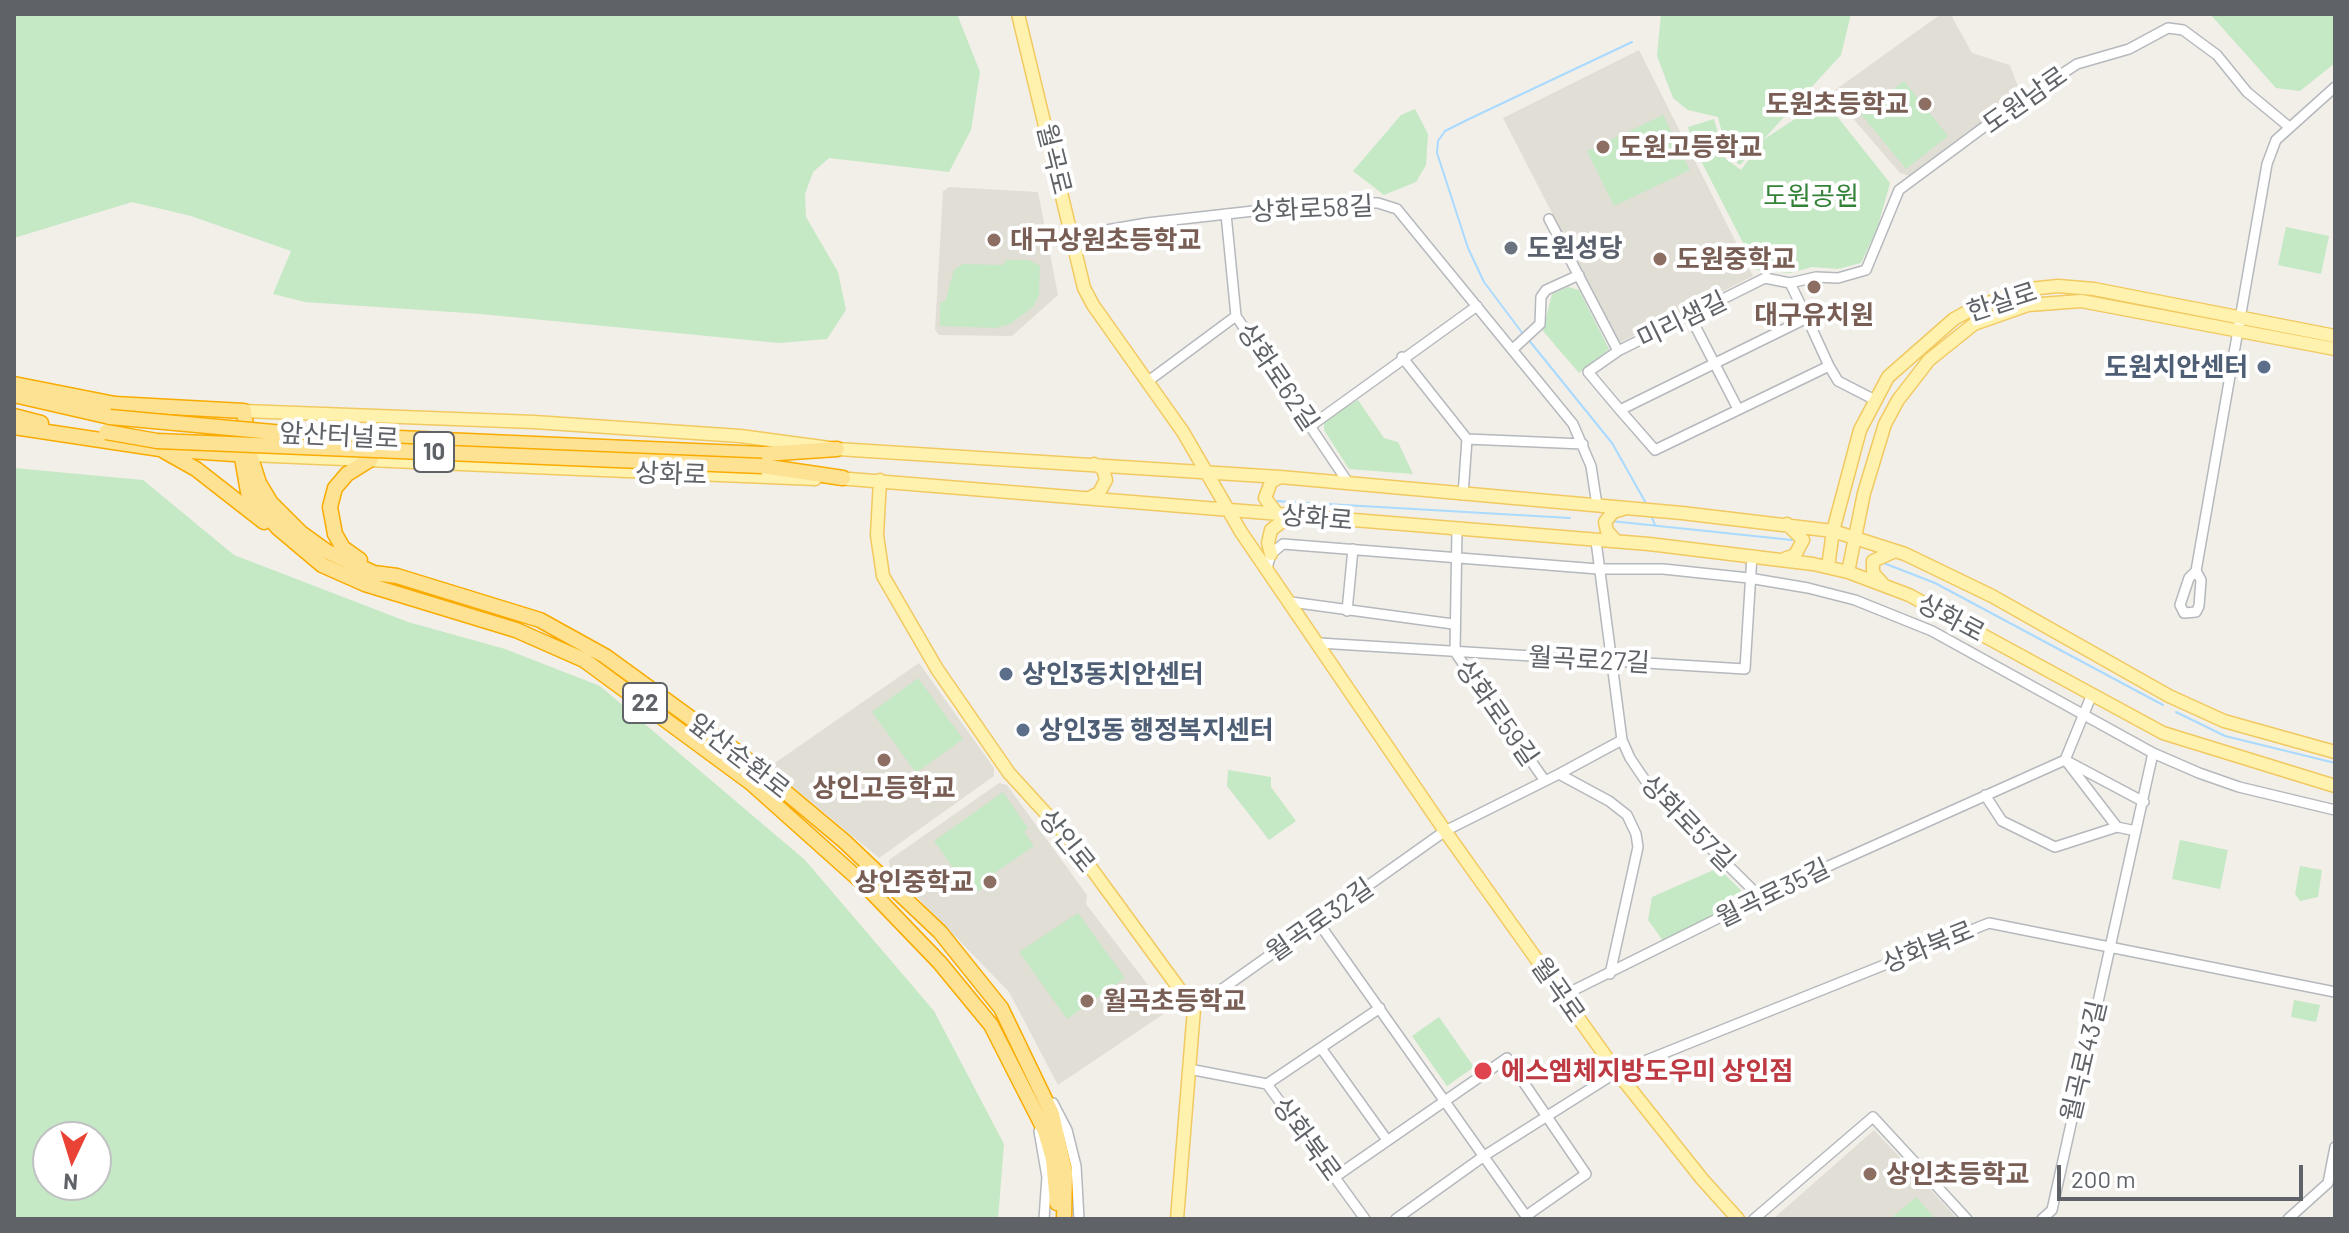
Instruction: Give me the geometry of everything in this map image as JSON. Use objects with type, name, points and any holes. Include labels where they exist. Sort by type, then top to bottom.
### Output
[{"type":"highway","points":[[14,384],[51,393],[161,409],[240,411]]},
{"type":"highway","name":"앞산터널로","points":[[14,395],[157,441],[763,460]]},
{"type":"highway","points":[[161,409],[141,415],[130,427],[144,444],[160,449],[196,469],[288,538]]},
{"type":"highway","points":[[189,409],[207,425],[199,447],[192,450]]},
{"type":"highway","name":"앞산순환로","points":[[240,411],[248,492],[288,538],[322,565],[365,584],[516,630],[584,660],[751,783],[864,884],[940,963],[991,1025],[1030,1080],[1053,1159],[1056,1219]]},
{"type":"highway","name":"앞산터널로","points":[[14,416],[39,423],[108,425]]},
{"type":"highway","points":[[14,427],[160,449],[245,455]]},
{"type":"highway","points":[[763,460],[837,449]]},
{"type":"highway","name":"앞산순환로","points":[[245,455],[271,503],[301,533],[355,566],[540,620],[605,656],[740,754],[844,841],[940,932],[1001,1008],[1030,1080],[1060,1141],[1065,1172],[1064,1219]]},
{"type":"highway","points":[[371,459],[347,474],[335,488],[332,520],[343,548],[363,563],[397,576]]},
{"type":"highway","points":[[763,460],[843,478]]},
{"type":"main road","name":"월곡로","points":[[1018,14],[1084,288],[1183,432],[1226,508],[1445,831],[1617,1072],[1738,1219]]},
{"type":"main road","name":"한실로","points":[[1828,567],[1833,531],[1860,430],[1888,377],[1954,319],[1976,307],[2029,289],[2058,286],[2094,289],[2335,349]]},
{"type":"main road","name":"한실로","points":[[1848,572],[1871,466],[1898,400],[1929,360],[1974,324],[2028,305],[2081,301],[2335,336]]},
{"type":"main road","name":"상화로","points":[[240,411],[534,422],[740,436],[837,449],[1280,477],[1682,513],[1833,531],[1900,553],[1992,596],[2180,701],[2224,721],[2335,752]]},
{"type":"main road","name":"상화로","points":[[245,455],[880,480],[1616,541],[1784,559],[1848,572],[1883,584],[2163,733],[2335,786]]},
{"type":"main road","points":[[1089,498],[1099,493],[1106,480],[1103,469],[1094,464]]},
{"type":"main road","points":[[1271,554],[1268,543],[1271,530],[1283,515],[1265,498],[1271,482],[1280,477]]},
{"type":"main road","name":"상인로","points":[[880,480],[877,535],[883,576],[937,669],[1009,773],[1072,842],[1194,1009]]},
{"type":"main road","points":[[1616,541],[1607,531],[1605,522],[1613,512],[1626,508]]},
{"type":"main road","points":[[1784,559],[1795,555],[1803,540],[1787,524]]},
{"type":"main road","points":[[1883,584],[1873,573],[1873,561],[1885,552],[1900,553]]},
{"type":"main road","points":[[1177,1219],[1194,1009]]},
{"type":"street","name":"도원남로","points":[[1790,283],[1816,277],[1838,278],[1866,270],[1899,190],[2003,113],[2077,64],[2129,49],[2168,28],[2183,30],[2217,55],[2247,92],[2288,126]]},
{"type":"street","points":[[2196,571],[2267,164],[2276,140],[2288,126],[2335,87]]},
{"type":"street","name":"상화로58길","points":[[1072,236],[1333,202],[1388,205],[1406,216],[1573,424],[1583,444],[1597,505]]},
{"type":"street","name":"상화로62길","points":[[1226,214],[1236,316],[1349,484]]},
{"type":"street","points":[[1549,219],[1618,351]]},
{"type":"street","points":[[1513,349],[1537,329],[1546,290],[1579,275]]},
{"type":"street","name":"미리샘길","points":[[1790,283],[1765,278],[1618,351],[1588,372],[1655,450],[1829,366]]},
{"type":"street","points":[[1790,283],[1838,381],[1875,400]]},
{"type":"street","points":[[1312,425],[1402,357],[1477,306]]},
{"type":"street","points":[[1147,382],[1236,316]]},
{"type":"street","points":[[1690,316],[1738,409]]},
{"type":"street","name":"미리샘길","points":[[1620,410],[1807,318]]},
{"type":"street","points":[[1402,357],[1467,439],[1463,495]]},
{"type":"street","points":[[1467,439],[1583,444]]},
{"type":"street","name":"상화로59길","points":[[1457,529],[1453,624],[1455,652],[1545,781],[1559,774],[1627,815],[1636,834],[1638,847],[1610,974]]},
{"type":"street","name":"상화로57길","points":[[1596,541],[1622,740],[1651,789],[1762,899]]},
{"type":"street","points":[[1267,568],[1271,554],[1283,544],[1598,569],[1663,569],[1749,578],[1843,597],[1932,631],[2153,753],[2239,787],[2335,810]]},
{"type":"street","points":[[1347,611],[1353,549]]},
{"type":"street","name":"월곡로27길","points":[[1319,643],[1745,669],[1752,555]]},
{"type":"street","points":[[1291,602],[1453,624]]},
{"type":"street","points":[[2065,760],[2092,694]]},
{"type":"street","points":[[1559,774],[1622,740]]},
{"type":"street","name":"월곡로43길","points":[[2052,1210],[2153,753]]},
{"type":"street","points":[[2065,760],[2144,802]]},
{"type":"street","points":[[2065,760],[2117,827]]},
{"type":"street","name":"월곡로35길","points":[[1562,996],[1762,899],[2065,760]]},
{"type":"street","points":[[1445,831],[1545,781]]},
{"type":"street","points":[[1985,795],[2002,821],[2055,847],[2117,827],[2136,831]]},
{"type":"street","name":"월곡로32길","points":[[1194,1009],[1445,831]]},
{"type":"street","points":[[1318,922],[1445,1100],[1527,1218],[1586,1174],[1507,1058],[1445,1100],[1387,1140],[1335,1177]]},
{"type":"street","name":"상화북로","points":[[1396,1219],[1484,1156],[1617,1072],[1989,923],[2335,992]]},
{"type":"street","points":[[1267,1084],[1380,1008]]},
{"type":"street","points":[[1321,1048],[1387,1140]]},
{"type":"street","name":"상화북로","points":[[1189,1069],[1267,1084],[1365,1219]]},
{"type":"street","points":[[1030,1080],[1025,1103],[1039,1131],[1047,1177],[1044,1219]]},
{"type":"street","points":[[1030,1080],[1067,1130],[1076,1166],[1079,1219]]},
{"type":"street","points":[[1754,1219],[1873,1117],[1967,1219]]},
{"type":"street","points":[[2288,1219],[2331,1187],[2335,1147]]},
{"type":"street","points":[[2042,1219],[2052,1210],[2060,1219]]},
{"type":"shaded area","name":"도원초등학교","points":[[1941,14],[1951,15],[1972,53],[2010,65],[2021,95],[1913,177],[1900,173],[1831,93]]},
{"type":"shaded area","points":[[1639,50],[1753,276],[1619,343],[1503,118]]},
{"type":"shaded area","name":"대구상원초등학교","points":[[949,187],[1038,192],[1058,295],[1012,336],[939,335],[935,330],[943,191]]},
{"type":"shaded area","name":"상인고등학교","points":[[919,663],[994,768],[994,776],[879,858],[769,767]]},
{"type":"shaded area","points":[[999,783],[1007,785],[1087,895],[1086,904],[1168,1011],[1058,1085],[1009,992],[890,869],[889,860]]},
{"type":"shaded area","name":"상인초등학교","points":[[1874,1130],[1958,1219],[1773,1219]]},
{"type":"green space","points":[[14,14],[957,14],[980,72],[971,130],[949,172],[829,158],[813,172],[805,194],[806,217],[838,272],[846,310],[827,339],[779,343],[481,314],[305,302],[273,294],[291,251],[191,216],[132,202],[14,238]]},
{"type":"green space","points":[[1661,14],[1851,14],[1841,55],[1740,165],[1728,156],[1718,117],[1688,110],[1673,98],[1657,56]]},
{"type":"green space","points":[[2210,14],[2335,14],[2335,63],[2300,91],[2276,88]]},
{"type":"green space","points":[[1904,81],[1948,136],[1906,169],[1861,114]]},
{"type":"green space","name":"도원공원","points":[[1824,100],[1890,183],[1877,229],[1861,263],[1838,269],[1812,267],[1790,273],[1757,270],[1696,151],[1688,127],[1714,119],[1725,158],[1741,170],[1763,140]]},
{"type":"green space","points":[[1415,109],[1428,134],[1426,165],[1416,182],[1384,195],[1353,171],[1401,115]]},
{"type":"green space","points":[[1663,115],[1690,170],[1614,206],[1587,151]]},
{"type":"green space","points":[[2286,227],[2329,236],[2321,274],[2278,265]]},
{"type":"green space","points":[[1006,260],[1029,260],[1040,266],[1039,295],[1033,307],[1010,324],[996,328],[940,326],[940,302],[945,302],[954,270],[963,264],[1003,265]]},
{"type":"green space","points":[[1568,287],[1579,290],[1609,349],[1579,373],[1543,331],[1552,294]]},
{"type":"green space","points":[[1358,400],[1384,438],[1398,442],[1413,474],[1349,469],[1324,430],[1324,420]]},
{"type":"green space","points":[[14,468],[143,480],[234,555],[408,622],[505,649],[600,686],[805,860],[934,1011],[1004,1144],[998,1219],[14,1219]]},
{"type":"green space","points":[[918,678],[963,739],[916,773],[872,712]]},
{"type":"green space","points":[[1228,770],[1271,777],[1271,787],[1296,821],[1269,840],[1227,786]]},
{"type":"green space","points":[[1003,792],[1028,828],[1024,832],[1034,846],[980,883],[983,888],[972,895],[934,841]]},
{"type":"green space","points":[[2180,840],[2228,850],[2220,889],[2172,879]]},
{"type":"green space","points":[[2300,866],[2322,870],[2318,897],[2300,901],[2295,894]]},
{"type":"green space","points":[[1718,868],[1748,897],[1748,906],[1667,946],[1648,920],[1652,897]]},
{"type":"green space","points":[[1078,913],[1125,978],[1067,1019],[1019,952]]},
{"type":"green space","points":[[2294,1000],[2320,1005],[2316,1022],[2291,1017]]},
{"type":"green space","points":[[1439,1017],[1474,1067],[1447,1086],[1412,1036]]},
{"type":"green space","points":[[1916,1197],[1936,1219],[1890,1219]]},
{"type":"waterway","points":[[1523,334],[1484,282],[1468,248],[1437,153],[1438,141],[1445,131],[1632,42]]},
{"type":"waterway","points":[[1528,339],[1612,443],[1647,505]]},
{"type":"waterway","points":[[1275,501],[1570,518]]},
{"type":"waterway","points":[[1651,515],[1655,525]]},
{"type":"waterway","points":[[1611,521],[1792,540]]},
{"type":"waterway","points":[[1881,562],[1935,583],[2163,705]]},
{"type":"waterway","points":[[2176,712],[2225,736],[2335,763]]},
{"type":"place","name":"도원초등학교","points":[[1925,104]]},
{"type":"place","name":"도원고등학교","points":[[1603,147]]},
{"type":"place","name":"대구상원초등학교","points":[[994,240]]},
{"type":"place","name":"도원성당","points":[[1511,248]]},
{"type":"place","name":"도원중학교","points":[[1660,259]]},
{"type":"place","name":"대구유치원","points":[[1814,287]]},
{"type":"place","name":"도원치안센터","points":[[2264,367]]},
{"type":"place","name":"상인3동치안센터","points":[[1006,674]]},
{"type":"place","name":"상인3동 행정복지센터","points":[[1023,730]]},
{"type":"place","name":"상인고등학교","points":[[884,760]]},
{"type":"place","name":"상인중학교","points":[[990,882]]},
{"type":"place","name":"월곡초등학교","points":[[1087,1001]]},
{"type":"place","name":"에스엠체지방도우미 상인점","points":[[1483,1071]]},
{"type":"place","name":"상인초등학교","points":[[1870,1174]]}]
